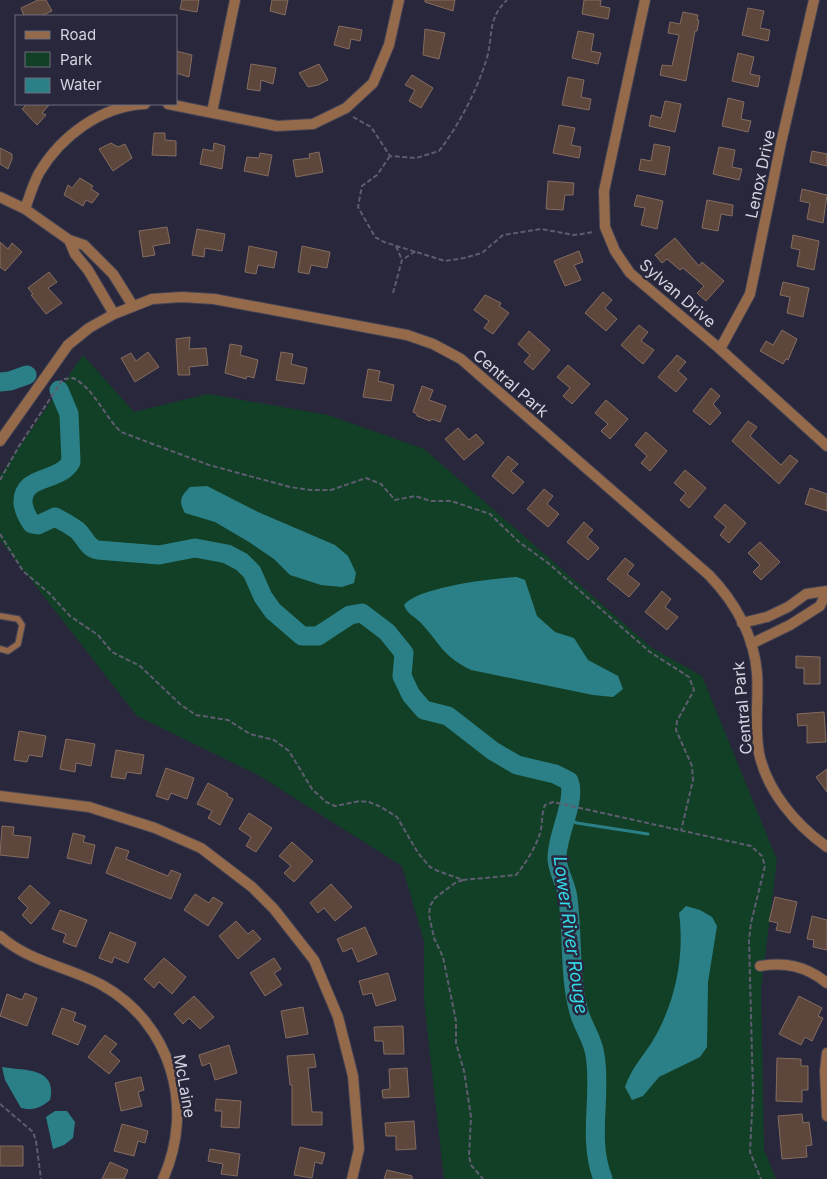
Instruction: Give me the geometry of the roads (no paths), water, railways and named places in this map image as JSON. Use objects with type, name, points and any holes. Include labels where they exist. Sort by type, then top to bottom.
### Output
[{"type":"street","points":[[212,112],[235,0]]},
{"type":"street","points":[[174,105],[277,126],[313,124],[346,108],[373,83],[389,45],[399,0]]},
{"type":"street","name":"Sylvan Drive","points":[[645,0],[604,191],[605,227],[615,251],[630,273],[720,349],[827,446]]},
{"type":"street","name":"Lenox Drive","points":[[720,349],[750,294],[781,143],[814,0]]},
{"type":"street","points":[[25,210],[38,174],[62,142],[88,122],[112,111],[140,105]]},
{"type":"street","points":[[0,197],[25,210],[69,240],[84,245],[113,274],[133,306]]},
{"type":"street","points":[[69,240],[75,254],[88,270],[114,314]]},
{"type":"street","name":"Central Park","points":[[0,441],[68,345],[89,328],[114,314],[152,299],[182,297],[214,299],[407,335],[433,344],[461,359],[709,575],[736,608],[751,644],[756,672],[756,725],[759,754],[772,785],[787,810],[810,834],[827,847]]},
{"type":"street","points":[[742,623],[788,607],[806,594],[827,591]]},
{"type":"street","points":[[751,644],[790,625],[820,606],[827,591]]},
{"type":"street","points":[[0,796],[89,807],[155,828],[201,848],[252,887],[274,909],[314,960],[338,1017],[353,1076],[359,1149],[352,1179]]},
{"type":"street","name":"McLaine","points":[[0,936],[21,951],[101,985],[122,998],[156,1036],[169,1060],[179,1118],[172,1160],[163,1179]]},
{"type":"street","points":[[760,966],[780,963],[802,967],[827,983]]},
{"type":"street","points":[[827,1053],[825,1071],[827,1116]]},
{"type":"lane","points":[[0,616],[18,619],[22,625],[18,644],[8,651],[0,649]]},
{"type":"water","points":[[207,486],[258,512],[335,545],[348,556],[356,573],[354,583],[342,587],[321,585],[290,575],[274,559],[249,542],[215,522],[185,513],[181,502],[184,493],[190,487]]},
{"type":"water","points":[[517,577],[525,580],[537,616],[555,632],[574,638],[588,660],[618,676],[623,689],[613,697],[593,695],[471,670],[447,654],[420,622],[409,613],[404,605],[424,593],[440,588],[491,579]]},
{"type":"water","points":[[686,906],[700,910],[712,917],[717,926],[708,982],[707,1047],[700,1057],[659,1077],[643,1096],[632,1100],[625,1087],[634,1068],[660,1027],[672,996],[681,946],[679,913]]},
{"type":"water","points":[[2,1067],[28,1070],[44,1076],[49,1081],[51,1089],[50,1100],[36,1108],[21,1108],[5,1080]]},
{"type":"water","points":[[55,1111],[67,1111],[75,1122],[73,1138],[64,1145],[53,1149],[46,1117]]},
{"type":"waterway","name":"Lower River Rouge","points":[[0,382],[10,381],[27,375]]},
{"type":"waterway","name":"Lower River Rouge","points":[[59,390],[69,414],[71,462],[65,469],[28,487],[24,494],[23,503],[32,524],[38,525],[55,517],[77,530],[89,545],[98,550],[159,555],[195,548],[227,554],[242,562],[252,572],[263,597],[273,611],[302,636],[318,636],[350,615],[362,613],[387,632],[404,653],[402,676],[411,695],[424,710],[448,716],[493,751],[517,765],[555,774],[569,781],[571,789],[570,798],[557,859],[568,899],[572,971],[576,999],[595,1055],[597,1070],[596,1149],[603,1179]]},
{"type":"waterway","points":[[564,818],[577,823],[648,834]]}]
